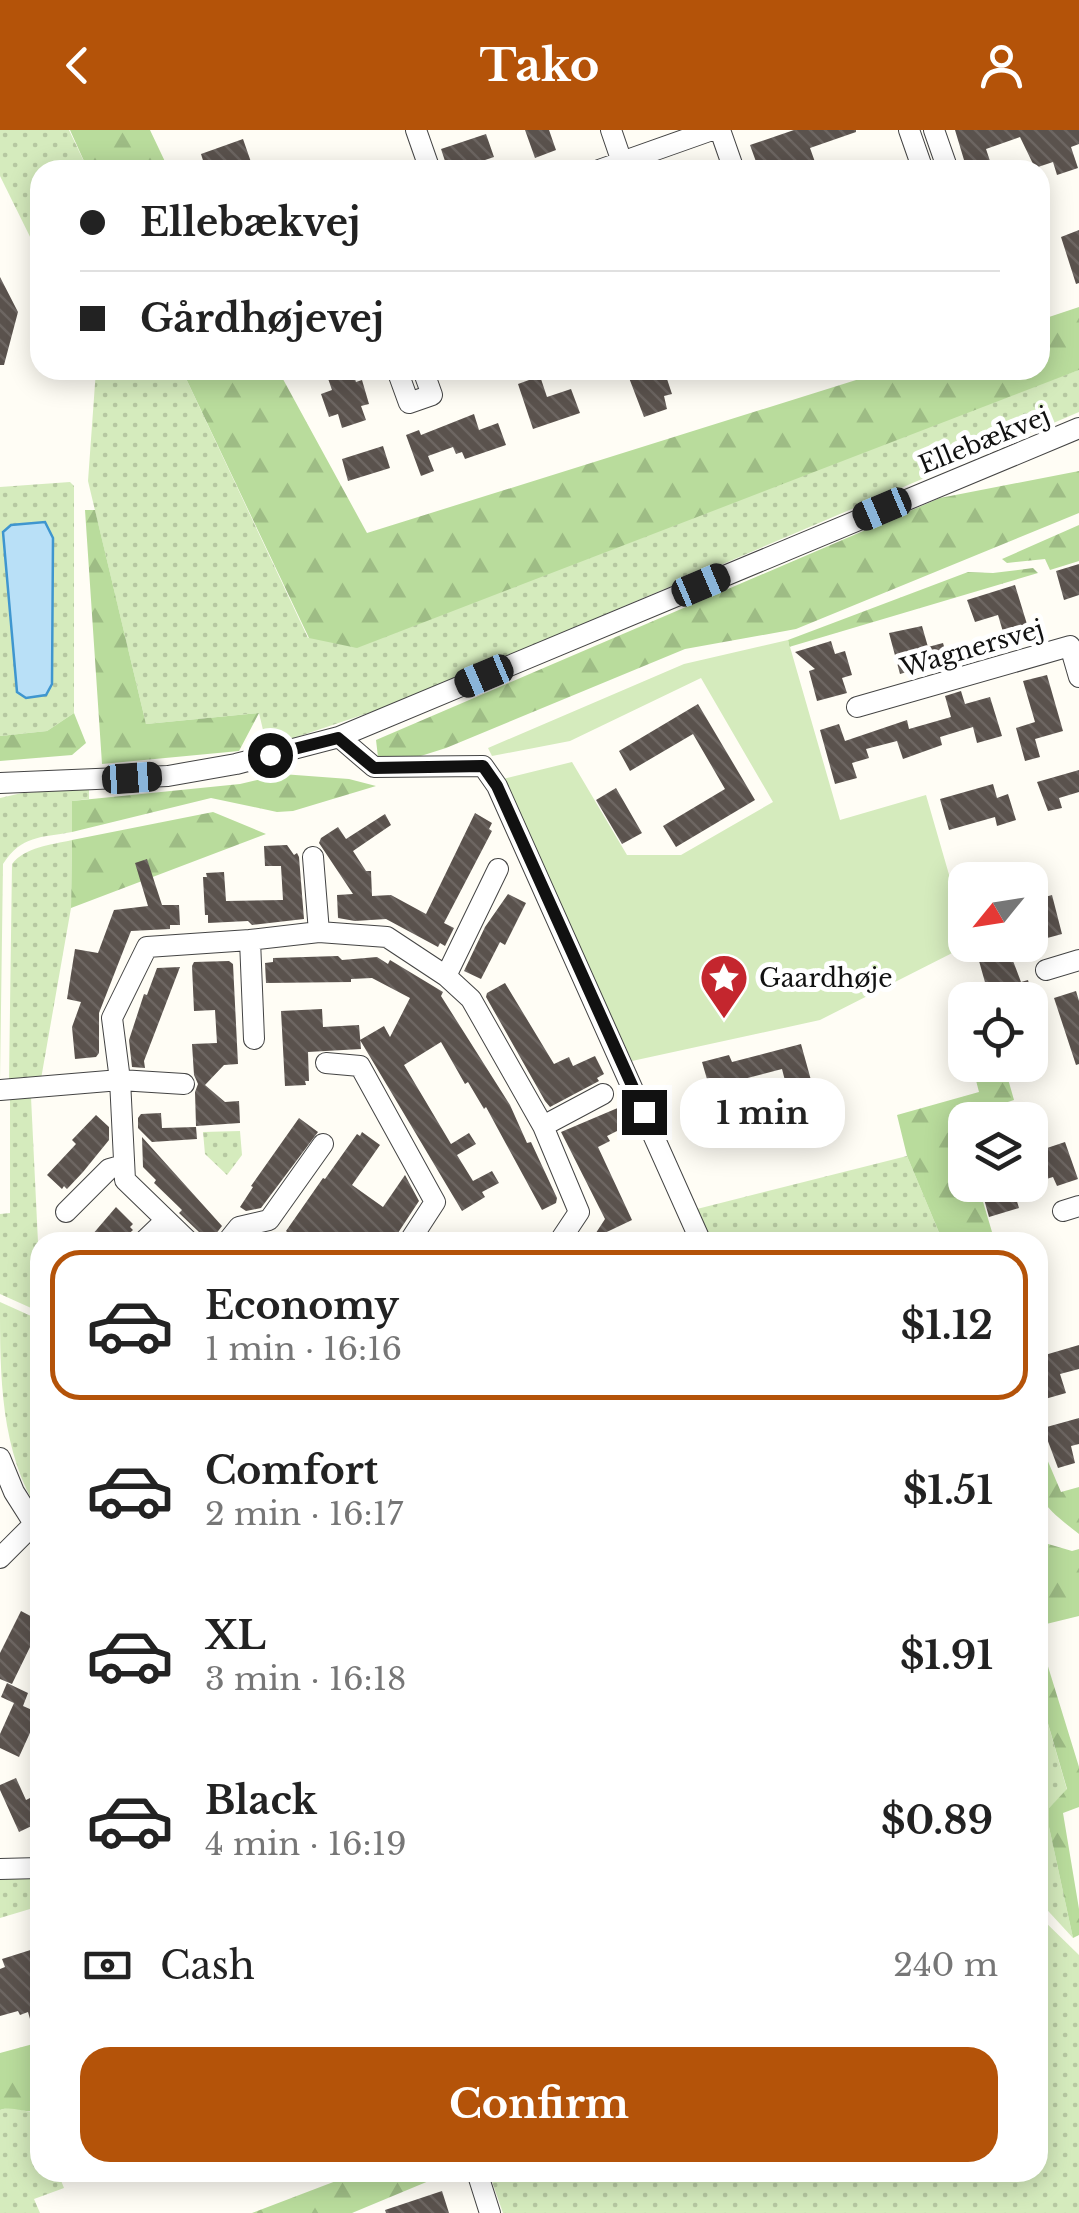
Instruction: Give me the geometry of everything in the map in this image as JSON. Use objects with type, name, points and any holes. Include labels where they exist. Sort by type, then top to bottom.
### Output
[{"type":"street","points":[[412,130],[426,160]]},
{"type":"street","points":[[611,130],[621,160]]},
{"type":"street","points":[[628,160],[712,130]]},
{"type":"street","points":[[720,130],[730,160]]},
{"type":"street","points":[[909,130],[920,160]]},
{"type":"street","points":[[934,130],[944,160]]},
{"type":"street","points":[[401,380],[409,403],[432,396],[426,380]]},
{"type":"street","name":"Ellebækvej","points":[[0,783],[168,776],[236,764],[338,738],[1079,428]]},
{"type":"street","name":"Wagnersvej","points":[[857,707],[1070,646],[1079,677]]},
{"type":"street","points":[[338,738],[374,768],[483,766],[497,786],[697,1232]]},
{"type":"street","points":[[313,857],[319,932]]},
{"type":"street","points":[[446,976],[498,869]]},
{"type":"street","points":[[179,1232],[124,1180],[120,1080],[112,1018],[147,946],[319,932],[387,937],[446,976],[470,999],[543,1126],[578,1212],[566,1232]]},
{"type":"street","points":[[250,940],[254,1039]]},
{"type":"street","points":[[1046,970],[1079,960]]},
{"type":"street","points":[[326,1063],[360,1066],[435,1202],[416,1232]]},
{"type":"street","points":[[0,1090],[120,1080],[184,1084]]},
{"type":"street","points":[[543,1126],[603,1094]]},
{"type":"street","points":[[235,1232],[239,1227],[269,1220],[324,1144]]},
{"type":"street","points":[[66,1212],[109,1168],[122,1165]]},
{"type":"street","points":[[154,1232],[166,1220]]},
{"type":"street","points":[[0,1458],[30,1517]]},
{"type":"street","points":[[0,1558],[30,1534]]},
{"type":"street","points":[[0,1869],[30,1868]]},
{"type":"street","points":[[479,2182],[490,2213]]},
{"type":"green space","points":[[0,130],[69,130],[83,160],[30,160],[30,237],[0,176]]},
{"type":"green space","points":[[70,130],[150,130],[164,160],[84,160]]},
{"type":"green space","points":[[1079,307],[1079,370],[357,648],[309,638],[187,380],[283,380],[367,533],[856,380],[1050,380],[1050,317]]},
{"type":"green space","points":[[1079,370],[1079,412],[395,704],[267,747],[259,713],[146,724],[88,481],[95,380],[187,380],[308,638]]},
{"type":"green space","points":[[1079,471],[1079,513],[796,629],[685,649],[446,748],[405,761],[378,757],[376,740],[940,498]]},
{"type":"green space","points":[[70,482],[74,486],[74,713],[47,731],[0,736],[0,487]]},
{"type":"green space","points":[[85,510],[95,510],[146,724],[259,713],[239,751],[102,764]]},
{"type":"green space","points":[[1079,525],[1079,561],[1050,570],[1045,559],[1007,563],[1002,559]]},
{"type":"green space","points":[[1033,568],[1038,573],[789,647],[788,640],[968,572]]},
{"type":"green space","points":[[788,640],[840,820],[926,795],[948,871],[948,955],[820,1020],[632,1061],[503,779],[572,762],[627,855],[681,855],[773,802],[701,678],[570,741],[492,756],[488,748],[684,664]]},
{"type":"green space","points":[[74,713],[86,743],[72,755],[0,761],[0,736],[47,731]]},
{"type":"green space","points":[[282,774],[349,779],[376,786],[293,811],[277,812],[211,798],[72,832],[72,801],[240,784]]},
{"type":"green space","points":[[89,789],[89,799],[72,801],[72,832],[25,843],[3,864],[0,1081],[0,798]]},
{"type":"green space","points":[[213,812],[266,834],[71,908],[72,840]]},
{"type":"green space","points":[[72,840],[71,908],[41,1079],[9,1080],[12,864],[31,850]]},
{"type":"green space","points":[[976,1082],[1009,1082],[1014,1100],[948,1102],[948,1202],[983,1202],[992,1232],[939,1232],[907,1156],[897,1115],[979,1092]]},
{"type":"green space","points":[[31,1097],[37,1232],[30,1232],[30,1308],[0,1294],[0,1214],[10,1213],[10,1099]]},
{"type":"green space","points":[[240,1131],[242,1155],[227,1175],[205,1154],[203,1132]]},
{"type":"green space","points":[[907,1156],[939,1232],[703,1232],[693,1210]]},
{"type":"green space","points":[[0,1302],[30,1316],[30,1496],[10,1439],[1,1357]]},
{"type":"green space","points":[[1048,1461],[1061,1492],[1079,1487],[1079,1534],[1048,1507]]},
{"type":"green space","points":[[1048,1544],[1072,1551],[1079,1549],[1079,1616],[1048,1624]]},
{"type":"green space","points":[[1048,1666],[1079,1767],[1079,1807],[1063,1813],[1079,1909],[1079,1935],[1073,1938],[1049,1827],[1049,1808],[1067,1789],[1048,1723]]},
{"type":"green space","points":[[1048,1724],[1067,1790],[1049,1808],[1049,1827],[1073,1938],[1048,1911]]},
{"type":"green space","points":[[0,1874],[30,1874],[30,1909],[0,1918]]},
{"type":"green space","points":[[1048,1925],[1079,1955],[1079,2213],[503,2213],[492,2182],[1048,2182]]},
{"type":"green space","points":[[30,2045],[30,2111],[0,2110],[0,2053]]},
{"type":"green space","points":[[10,2107],[30,2112],[30,2182],[62,2182],[64,2188],[34,2199],[40,2213],[0,2213],[0,2110]]},
{"type":"green space","points":[[333,2182],[426,2182],[352,2213],[252,2213]]},
{"type":"water","points":[[45,522],[53,538],[52,684],[46,695],[26,698],[17,692],[3,532],[11,525]]},
{"type":"building","points":[[525,130],[549,130],[556,150],[535,158]]},
{"type":"building","points":[[794,130],[856,130],[810,148],[814,160],[755,160],[750,145]]},
{"type":"building","points":[[955,130],[1079,130],[1079,144],[1071,147],[1078,168],[1057,175],[1050,160],[1031,160],[1020,137],[986,149],[990,160],[964,160]]},
{"type":"building","points":[[486,134],[494,157],[445,160],[441,149]]},
{"type":"building","points":[[243,139],[250,160],[203,160],[201,154]]},
{"type":"building","points":[[1079,230],[1079,283],[1076,284],[1061,237]]},
{"type":"building","points":[[0,277],[18,312],[4,365],[0,365]]},
{"type":"building","points":[[328,380],[362,380],[369,404],[361,406],[366,420],[342,428],[338,414],[329,417],[321,394],[332,390]]},
{"type":"building","points":[[541,380],[547,397],[571,389],[580,413],[533,429],[518,384]]},
{"type":"building","points":[[630,380],[667,380],[672,394],[664,396],[667,409],[644,417]]},
{"type":"building","points":[[474,414],[479,430],[498,423],[506,445],[465,459],[453,447],[428,456],[434,471],[421,476],[406,435],[419,430],[421,435]]},
{"type":"building","points":[[383,446],[390,468],[348,481],[342,459]]},
{"type":"building","points":[[1079,564],[1079,595],[1064,600],[1056,571]]},
{"type":"building","points":[[1015,585],[1030,634],[1006,642],[998,615],[975,622],[967,600]]},
{"type":"building","points":[[922,626],[928,647],[943,643],[948,660],[900,674],[889,633]]},
{"type":"building","points":[[831,641],[835,654],[845,651],[852,675],[842,678],[847,693],[817,701],[809,671],[815,669],[795,652]]},
{"type":"building","points":[[1047,675],[1063,731],[1035,739],[1040,757],[1025,761],[1016,728],[1035,722],[1023,681]]},
{"type":"building","points":[[961,691],[965,704],[990,697],[1002,736],[977,743],[973,727],[940,737],[942,745],[903,759],[897,741],[866,749],[869,758],[852,763],[857,778],[835,784],[820,730],[839,724],[845,741],[907,720],[909,729],[951,717],[945,696]]},
{"type":"building","points":[[698,704],[755,800],[676,847],[663,826],[725,789],[693,734],[630,771],[619,751]]},
{"type":"building","points":[[1079,770],[1079,792],[1059,798],[1062,808],[1048,811],[1037,782]]},
{"type":"building","points":[[993,784],[997,798],[1008,794],[1016,820],[997,826],[995,817],[949,830],[940,799]]},
{"type":"building","points":[[616,788],[642,833],[622,844],[596,800]]},
{"type":"building","points":[[475,813],[492,823],[492,831],[444,923],[454,928],[445,946],[440,943],[438,947],[386,919],[338,918],[337,895],[353,894],[319,843],[321,838],[338,827],[346,839],[385,814],[391,825],[353,851],[366,871],[371,871],[372,896],[391,895],[426,914]]},
{"type":"building","points":[[287,845],[299,857],[304,919],[252,925],[248,921],[208,923],[203,877],[207,877],[206,873],[224,872],[226,901],[283,900],[281,866],[265,866],[264,846]]},
{"type":"building","points":[[147,859],[162,905],[179,905],[180,925],[131,931],[99,1013],[99,1053],[96,1057],[75,1059],[72,1027],[81,1002],[67,999],[75,949],[98,953],[114,910],[148,906],[135,863]]},
{"type":"building","points":[[508,894],[526,903],[505,945],[500,942],[481,979],[464,971],[485,927]]},
{"type":"building","points":[[1052,895],[1062,934],[1048,938],[1048,896]]},
{"type":"building","points":[[338,956],[342,960],[377,957],[388,964],[390,960],[443,992],[441,996],[510,1105],[527,1143],[531,1142],[556,1203],[542,1210],[486,1107],[468,1082],[465,1084],[441,1042],[404,1065],[451,1144],[469,1133],[476,1144],[457,1155],[473,1181],[492,1171],[499,1183],[482,1192],[485,1197],[462,1211],[360,1040],[384,1026],[390,1037],[410,998],[372,978],[351,982],[266,983],[265,963],[273,962],[273,958]]},
{"type":"building","points":[[194,962],[233,964],[238,1064],[224,1065],[205,1085],[225,1102],[239,1101],[240,1123],[196,1126],[198,1084],[192,1044],[217,1043],[215,1010],[194,1011],[192,966]]},
{"type":"building","points":[[979,962],[1013,962],[1021,982],[985,982]]},
{"type":"building","points":[[180,967],[144,1061],[145,1068],[132,1067],[129,1040],[144,994],[147,995],[157,968]]},
{"type":"building","points":[[505,983],[554,1064],[569,1057],[573,1066],[595,1056],[604,1074],[597,1078],[599,1081],[550,1107],[486,997]]},
{"type":"building","points":[[1076,991],[1079,1064],[1076,1065],[1054,998]]},
{"type":"building","points":[[322,1009],[323,1027],[359,1025],[361,1049],[308,1052],[309,1081],[305,1081],[306,1085],[285,1086],[281,1011]]},
{"type":"building","points":[[801,1044],[814,1091],[823,1088],[827,1103],[817,1106],[820,1117],[746,1137],[741,1122],[792,1108],[782,1069],[736,1081],[738,1086],[711,1093],[702,1062],[729,1055],[732,1062]]},
{"type":"building","points":[[620,1107],[629,1125],[607,1136],[610,1141],[598,1147],[632,1220],[607,1232],[597,1232],[605,1219],[561,1132]]},
{"type":"building","points":[[161,1113],[162,1128],[196,1127],[197,1139],[152,1142],[138,1128],[138,1118],[141,1114]]},
{"type":"building","points":[[96,1115],[109,1127],[109,1140],[67,1189],[62,1189],[47,1175]]},
{"type":"building","points":[[299,1118],[318,1132],[261,1208],[246,1211],[240,1207],[251,1186]]},
{"type":"building","points":[[362,1132],[380,1145],[352,1185],[383,1207],[405,1175],[419,1201],[399,1232],[287,1232],[323,1178],[357,1134]]},
{"type":"building","points":[[142,1137],[222,1226],[217,1232],[199,1232],[143,1167]]},
{"type":"building","points":[[1065,1142],[1078,1179],[1057,1186],[1053,1177],[1048,1179],[1048,1148]]},
{"type":"building","points":[[985,1202],[1017,1202],[1019,1208],[989,1217]]},
{"type":"building","points":[[116,1207],[133,1224],[131,1232],[95,1232]]},
{"type":"building","points":[[1079,1345],[1079,1369],[1060,1374],[1066,1393],[1048,1398],[1048,1354]]},
{"type":"building","points":[[1079,1418],[1079,1444],[1071,1446],[1075,1463],[1058,1468],[1048,1441],[1048,1427]]},
{"type":"building","points":[[21,1611],[30,1616],[30,1647],[12,1684],[0,1679],[0,1653]]},
{"type":"building","points":[[7,1683],[28,1693],[23,1706],[30,1709],[30,1733],[19,1757],[0,1748],[0,1734],[14,1703],[1,1697]]},
{"type":"building","points":[[16,1778],[26,1800],[30,1798],[30,1827],[19,1832],[0,1785]]},
{"type":"building","points":[[30,1950],[30,2019],[28,2012],[20,2015],[18,2011],[0,2016],[0,1969],[5,1967],[2,1959]]},
{"type":"building","points":[[442,2191],[449,2213],[386,2213],[385,2210]]},
{"type":"place","name":"Gaardhøje","points":[[724,1020]]},
{"type":"route","points":[[270,755],[338,738],[374,768],[483,766],[497,786],[644,1112]]}]
